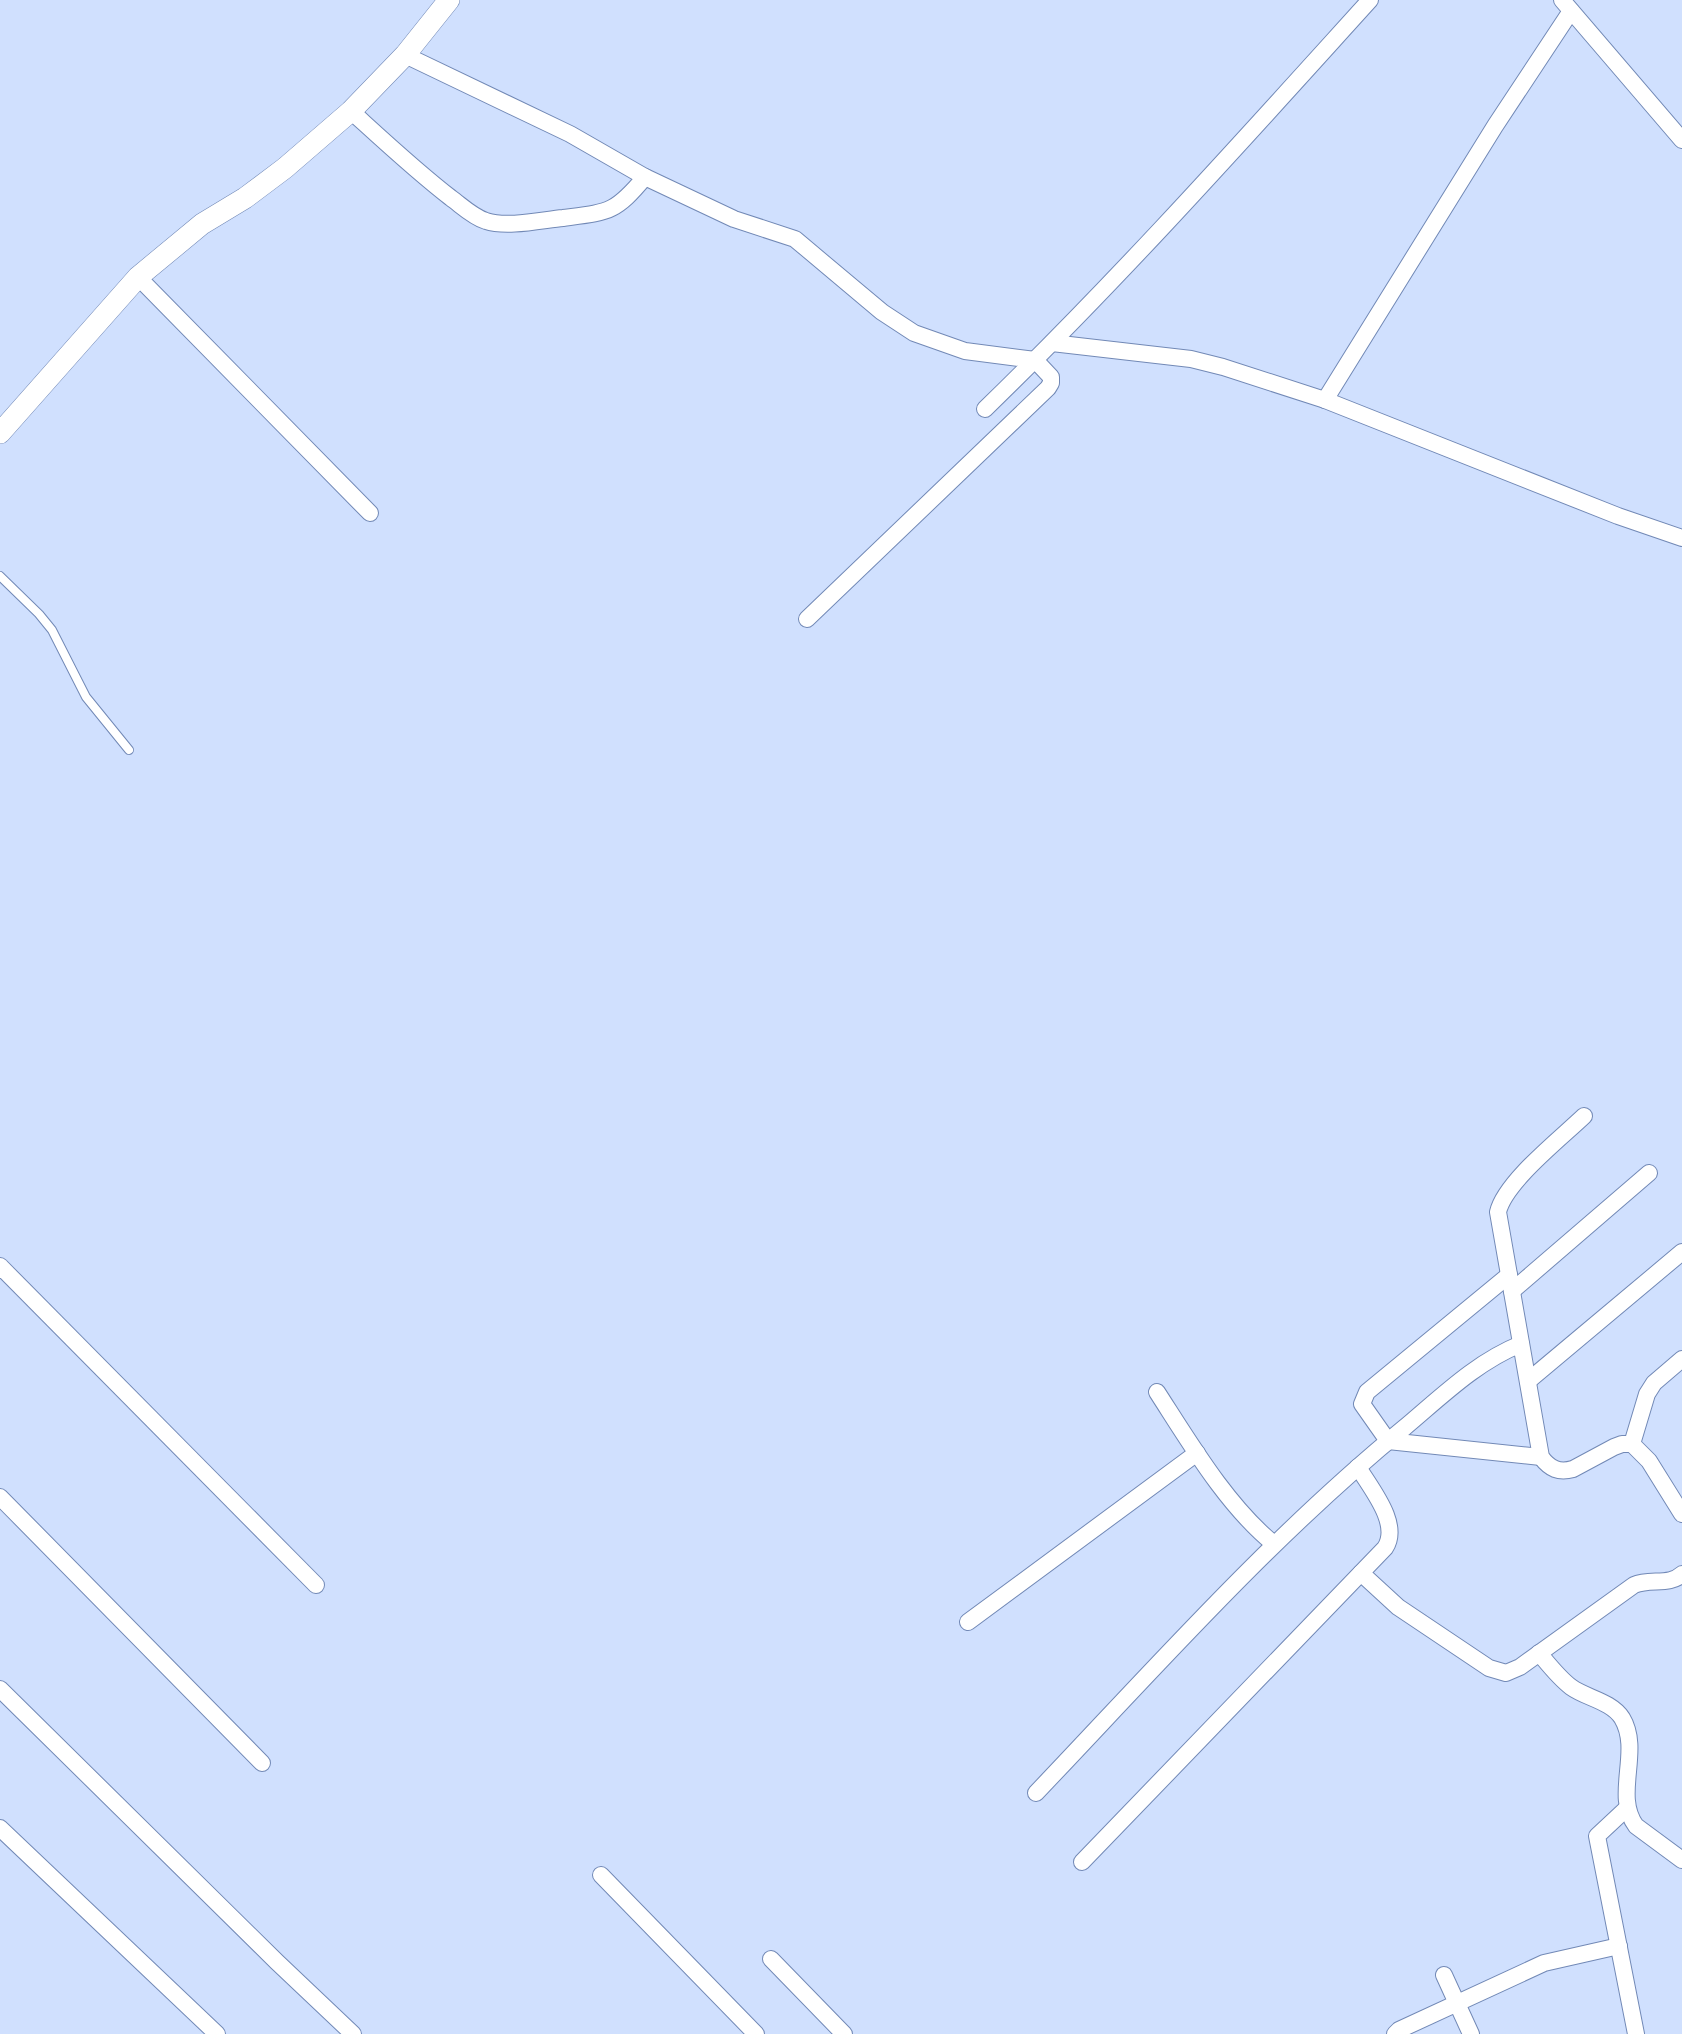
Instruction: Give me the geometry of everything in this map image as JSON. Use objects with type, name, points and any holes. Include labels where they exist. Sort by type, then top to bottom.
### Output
[{"type":"street","points":[[2,428],[138,277],[202,224],[244,198],[285,168],[351,111],[405,55],[449,0]]},
{"type":"street","points":[[986,409],[1185,205],[1370,0]]},
{"type":"street","points":[[1325,400],[1495,126],[1567,5],[1682,140]]},
{"type":"street","points":[[405,55],[570,134],[645,177],[734,219],[795,239],[882,312],[914,333],[965,351],[1035,360],[1051,377],[1048,388],[807,619]]},
{"type":"street","points":[[351,111],[429,181],[486,221],[531,222],[601,213],[622,203],[645,177]]},
{"type":"street","points":[[138,277],[370,513]]},
{"type":"street","points":[[1052,343],[1191,359],[1223,367],[1325,400],[1608,512],[1682,538]]},
{"type":"street","points":[[1584,1116],[1510,1186],[1500,1201],[1498,1212],[1541,1457],[1547,1466],[1564,1471],[1573,1469],[1622,1443],[1632,1444],[1649,1461],[1682,1514]]},
{"type":"street","points":[[1541,1457],[1388,1441],[1363,1408],[1363,1398],[1367,1392],[1649,1173]]},
{"type":"street","points":[[1528,1381],[1682,1252]]},
{"type":"street","points":[[0,1266],[316,1585]]},
{"type":"street","points":[[1036,1793],[1274,1544],[1358,1467],[1481,1364],[1503,1351],[1522,1351]]},
{"type":"street","points":[[1632,1444],[1647,1395],[1654,1383],[1682,1359]]},
{"type":"street","points":[[1157,1392],[1197,1453],[1248,1520],[1274,1544]]},
{"type":"street","points":[[968,1622],[1197,1453]]},
{"type":"street","points":[[1083,1862],[1390,1541],[1390,1522],[1358,1467]]},
{"type":"street","points":[[0,1497],[262,1764]]},
{"type":"street","points":[[1361,1573],[1406,1612],[1489,1668],[1506,1673],[1521,1666],[1634,1585],[1643,1581],[1671,1581],[1682,1574]]},
{"type":"street","points":[[1539,1653],[1570,1686],[1581,1694],[1603,1703],[1621,1717],[1627,1729],[1627,1808],[1630,1819],[1682,1860]]},
{"type":"street","points":[[0,1689],[353,2034]]},
{"type":"street","points":[[1627,1808],[1597,1836],[1636,2034]]},
{"type":"street","points":[[0,1828],[217,2034]]},
{"type":"street","points":[[601,1875],[756,2034]]},
{"type":"street","points":[[1395,2034],[1544,1963],[1619,1946]]},
{"type":"street","points":[[771,1959],[844,2034]]},
{"type":"street","points":[[1444,1975],[1471,2034]]},
{"type":"lane","points":[[0,576],[52,630],[86,697],[129,750]]}]
